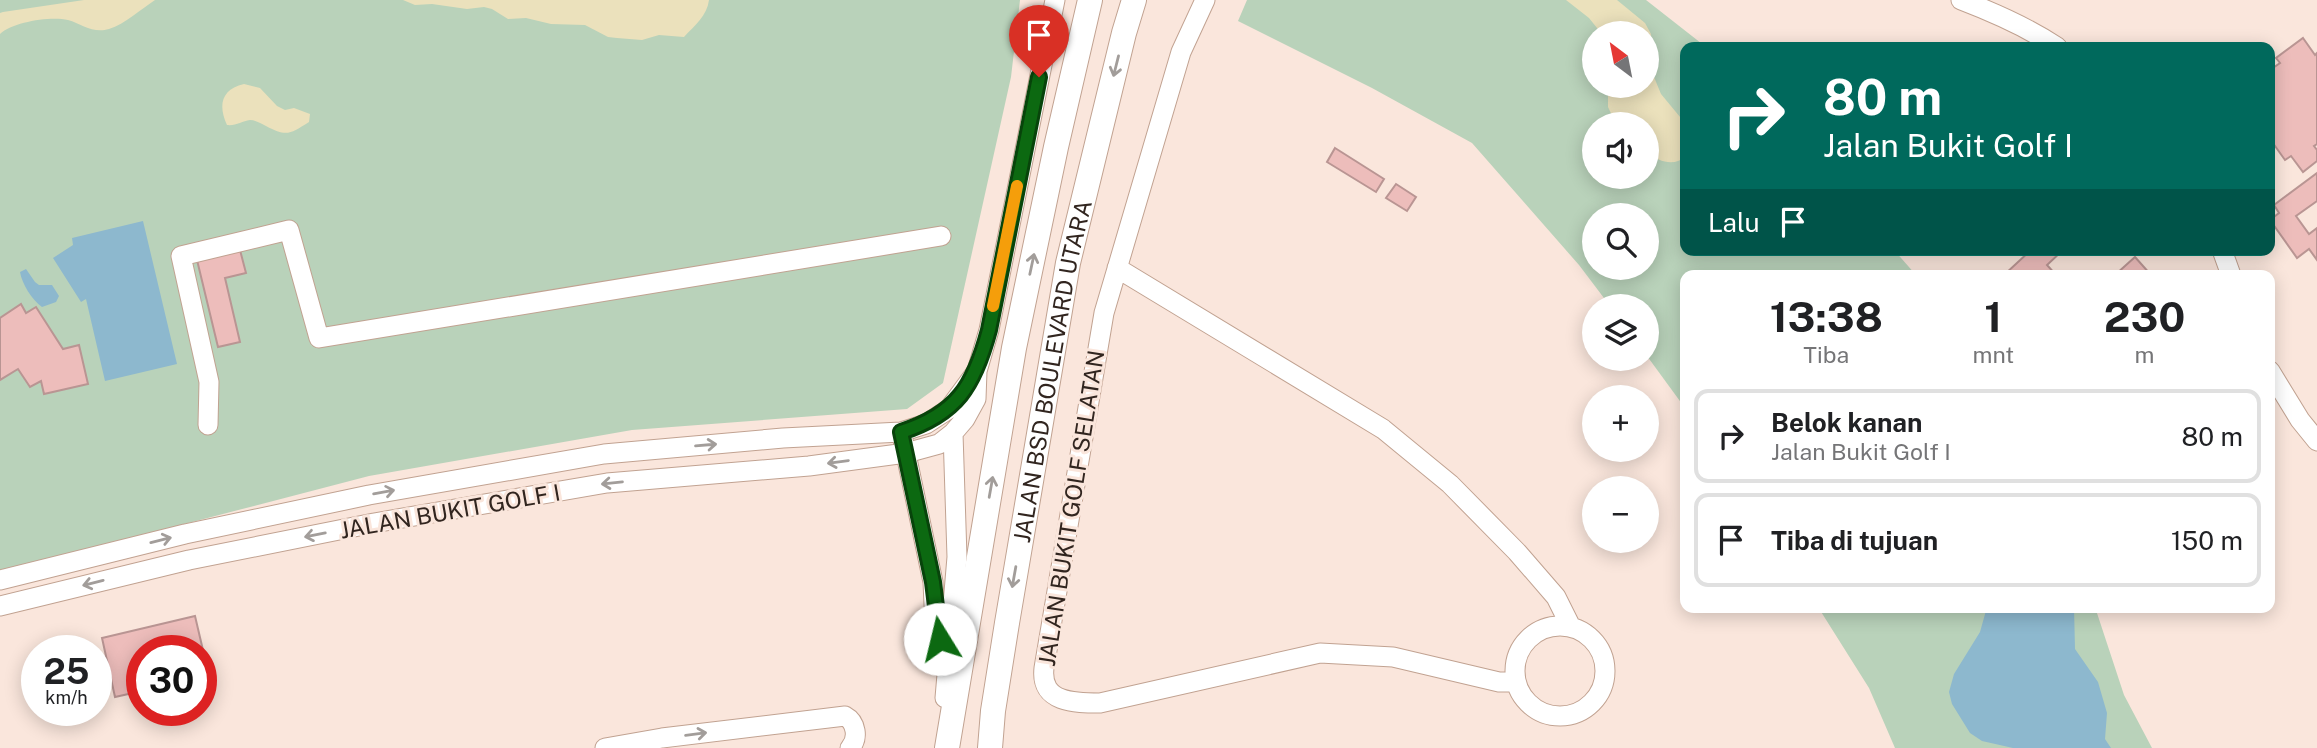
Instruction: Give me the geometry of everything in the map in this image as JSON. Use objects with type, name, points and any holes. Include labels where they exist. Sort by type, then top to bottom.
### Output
[{"type":"main road","name":"JALAN BSD BOULEVARD UTARA","points":[[945,748],[1014,348],[1058,134],[1090,0]]},
{"type":"main road","name":"JALAN BSD BOULEVARD UTARA","points":[[990,748],[1007,623],[1068,263],[1134,0]]},
{"type":"street","name":"JALAN BUKIT GOLF I","points":[[2,600],[374,523],[607,483],[809,466],[906,453],[939,444],[965,419],[976,399],[977,371],[989,330],[1055,0]]},
{"type":"street","name":"JALAN BUKIT GOLF SELATAN","points":[[1205,0],[1181,52],[1104,313],[1043,676],[1050,691],[1070,702],[1100,703],[1320,653],[1393,657],[1499,682],[1516,681]]},
{"type":"street","points":[[1961,0],[2004,18],[2049,42]]},
{"type":"street","points":[[208,425],[209,382],[181,256],[289,230],[319,338],[942,235]]},
{"type":"street","points":[[1117,268],[1383,429],[1450,484],[1501,535],[1556,597],[1571,627]]},
{"type":"street","name":"JALAN BUKIT GOLF I","points":[[0,580],[185,534],[369,495],[604,454],[783,438],[901,432],[926,424],[949,409],[977,371]]},
{"type":"street","points":[[2275,379],[2300,420],[2317,441]]},
{"type":"street","points":[[901,432],[933,582],[940,639],[948,665]]},
{"type":"street","points":[[945,748],[948,665],[957,557],[953,433]]},
{"type":"street","points":[[1571,627],[1589,636],[1596,644],[1604,662],[1604,682],[1587,706],[1570,715],[1549,715],[1540,712],[1524,699],[1516,681],[1516,659],[1528,639],[1548,628],[1571,627]]},
{"type":"street","points":[[605,748],[845,716],[852,722],[855,732],[855,740],[850,748]]},
{"type":"green space","points":[[0,0],[1020,0],[1011,77],[943,383],[907,409],[632,430],[369,476],[0,572]]},
{"type":"green space","points":[[1247,0],[1646,0],[1700,42],[1680,42],[1680,256],[1899,256],[1912,270],[1680,270],[1680,401],[1658,371],[1659,294],[1601,294],[1590,280],[1659,280],[1659,203],[1582,203],[1582,269],[1472,143],[1372,88],[1238,21]]},
{"type":"green space","points":[[1822,613],[2097,613],[2124,695],[2152,748],[1895,748],[1869,688]]},
{"type":"sand","points":[[84,0],[155,0],[109,29],[93,29],[68,20],[52,19],[22,23],[0,34],[0,13]]},
{"type":"sand","points":[[403,0],[709,0],[703,16],[684,37],[659,35],[642,40],[608,37],[585,25],[551,24],[526,18],[508,19],[484,7],[467,9],[432,4],[415,5]]},
{"type":"sand","points":[[1566,0],[1617,0],[1643,21],[1591,21]]},
{"type":"sand","points":[[244,84],[260,88],[277,106],[285,110],[294,108],[310,114],[309,122],[288,133],[279,132],[252,120],[227,125],[222,105],[226,94],[236,86]]},
{"type":"sand","points":[[1659,89],[1680,117],[1680,160],[1666,162],[1659,159],[1659,112],[1610,112],[1608,98],[1659,98]]},
{"type":"water","points":[[143,221],[177,364],[105,381],[86,299],[81,302],[53,258],[73,245],[72,238]]},
{"type":"water","points":[[26,269],[39,285],[52,285],[59,296],[56,302],[42,307],[35,300],[21,277],[20,272]]},
{"type":"water","points":[[1985,613],[2074,613],[2075,649],[2098,682],[2107,713],[2105,739],[2111,748],[2013,748],[1982,741],[1970,733],[1952,704],[1949,692],[1954,674],[1980,632]]},
{"type":"building","points":[[2303,38],[2315,55],[2317,53],[2317,144],[2314,146],[2317,150],[2317,161],[2303,172],[2291,156],[2285,160],[2275,146],[2275,66],[2280,63],[2276,58]]},
{"type":"building","points":[[1335,148],[1384,179],[1376,192],[1327,162]]},
{"type":"building","points":[[2317,173],[2317,201],[2296,216],[2309,234],[2317,228],[2317,260],[2309,249],[2297,258],[2275,227],[2275,216],[2279,213],[2275,204]]},
{"type":"building","points":[[1396,184],[1416,197],[1407,211],[1386,198]]},
{"type":"building","points":[[240,250],[246,273],[225,278],[240,342],[218,347],[197,260]]},
{"type":"building","points":[[2025,256],[2057,256],[2047,265],[2052,270],[2009,270]]},
{"type":"building","points":[[2135,257],[2147,270],[2121,270]]},
{"type":"building","points":[[21,304],[26,313],[36,307],[63,349],[79,345],[88,384],[44,394],[41,381],[30,387],[18,369],[0,380],[0,318]]},
{"type":"building","points":[[195,616],[199,635],[126,635],[126,695],[115,697],[112,683],[112,636]]},
{"type":"slow traffic","points":[[993,306],[1017,186]]},
{"type":"route","points":[[940,639],[933,582],[901,432],[926,424],[949,409],[977,371],[989,330],[1039,77]]}]
